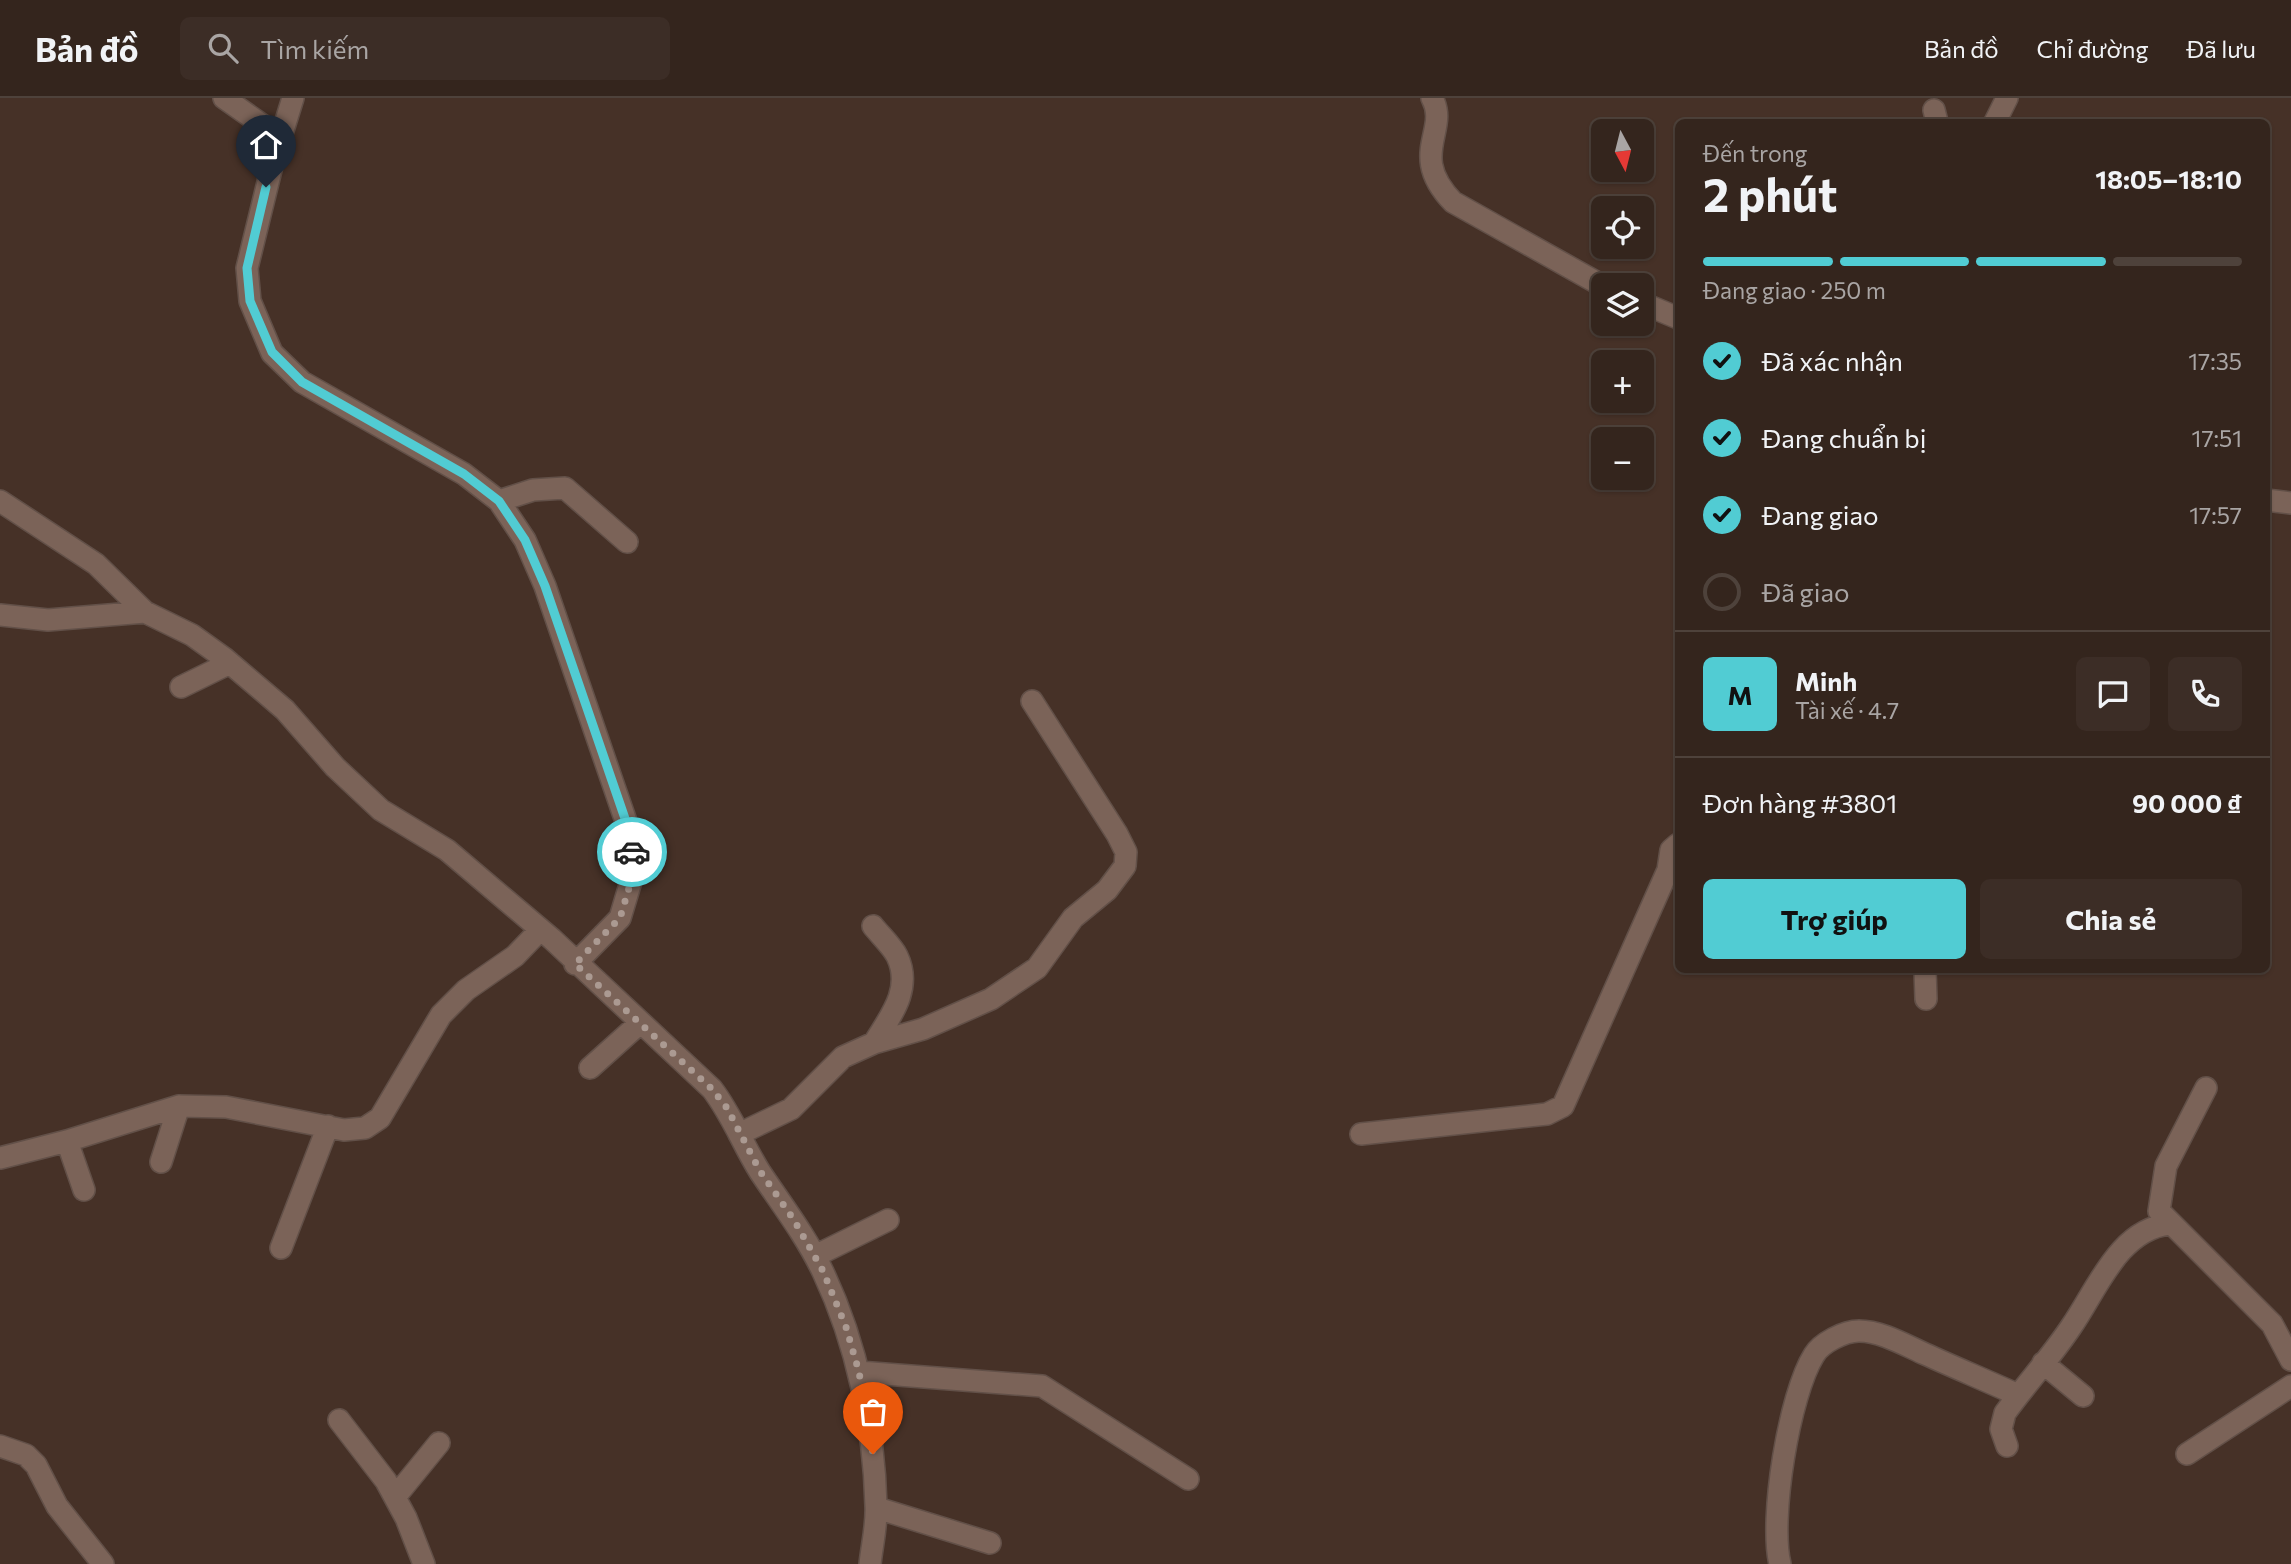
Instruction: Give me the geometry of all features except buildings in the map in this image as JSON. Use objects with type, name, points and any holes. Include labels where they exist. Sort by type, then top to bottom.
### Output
[{"type":"street","points":[[224,98],[281,138]]},
{"type":"street","points":[[293,98],[255,227],[247,268],[250,301],[272,352],[302,382],[464,474],[499,501],[525,540],[545,586],[631,836],[632,878],[620,918],[575,964]]},
{"type":"street","points":[[1996,119],[2007,98]]},
{"type":"street","points":[[1438,101],[1429,150],[1431,171],[1442,191],[1453,202],[1503,232],[1591,280]]},
{"type":"street","points":[[1654,308],[1675,316]]},
{"type":"street","points":[[499,501],[533,490],[565,488],[627,542]]},
{"type":"street","points":[[2270,500],[2291,503]]},
{"type":"street","points":[[0,501],[96,564],[145,612],[192,635],[230,663],[285,710],[335,767],[381,810],[447,850],[540,930],[712,1089],[727,1108],[760,1171],[815,1256],[846,1327],[859,1372],[873,1454],[877,1508],[870,1564]]},
{"type":"street","points":[[0,615],[48,620],[145,612]]},
{"type":"street","points":[[181,687],[230,663]]},
{"type":"street","points":[[739,1135],[791,1109],[843,1057],[874,1043],[923,1029],[992,999],[1037,968],[1073,918],[1107,890],[1125,866],[1126,852],[1118,834],[1032,701]]},
{"type":"street","points":[[1361,1134],[1547,1114],[1563,1106],[1668,870],[1671,850],[1675,847]]},
{"type":"street","points":[[873,926],[897,956],[902,983],[899,1002],[874,1043]]},
{"type":"street","points":[[0,1158],[179,1106],[226,1107],[344,1130],[365,1128],[380,1118],[441,1015],[466,990],[515,956],[540,930]]},
{"type":"street","points":[[1925,973],[1926,999]]},
{"type":"street","points":[[590,1068],[640,1023]]},
{"type":"street","points":[[2206,1088],[2166,1166],[2159,1211],[2169,1224],[2272,1324],[2291,1360]]},
{"type":"street","points":[[161,1162],[179,1106]]},
{"type":"street","points":[[281,1248],[328,1126]]},
{"type":"street","points":[[66,1141],[84,1190]]},
{"type":"street","points":[[815,1256],[888,1220]]},
{"type":"street","points":[[2007,1446],[2001,1424],[2005,1413],[2071,1327],[2100,1277],[2129,1244],[2150,1228],[2169,1224]]},
{"type":"street","points":[[1780,1564],[1776,1548],[1782,1467],[1787,1442],[1802,1380],[1815,1353],[1831,1339],[1858,1331],[1886,1337],[2018,1395]]},
{"type":"street","points":[[2043,1363],[2083,1396]]},
{"type":"street","points":[[859,1372],[1042,1386],[1188,1479]]},
{"type":"street","points":[[2187,1454],[2291,1386]]},
{"type":"street","points":[[339,1420],[386,1481],[424,1564]]},
{"type":"street","points":[[395,1497],[439,1443]]},
{"type":"street","points":[[0,1446],[26,1455],[36,1465],[57,1506],[103,1564]]},
{"type":"street","points":[[877,1508],[990,1543]]},
{"type":"way so far","points":[[632,852],[632,878],[620,918],[575,964],[712,1089],[727,1108],[760,1171],[794,1220],[823,1271],[846,1327],[859,1372],[873,1454]]},
{"type":"route","points":[[266,187],[247,268],[250,301],[272,352],[302,382],[464,474],[499,501],[525,540],[545,586],[631,836],[632,852]]}]
